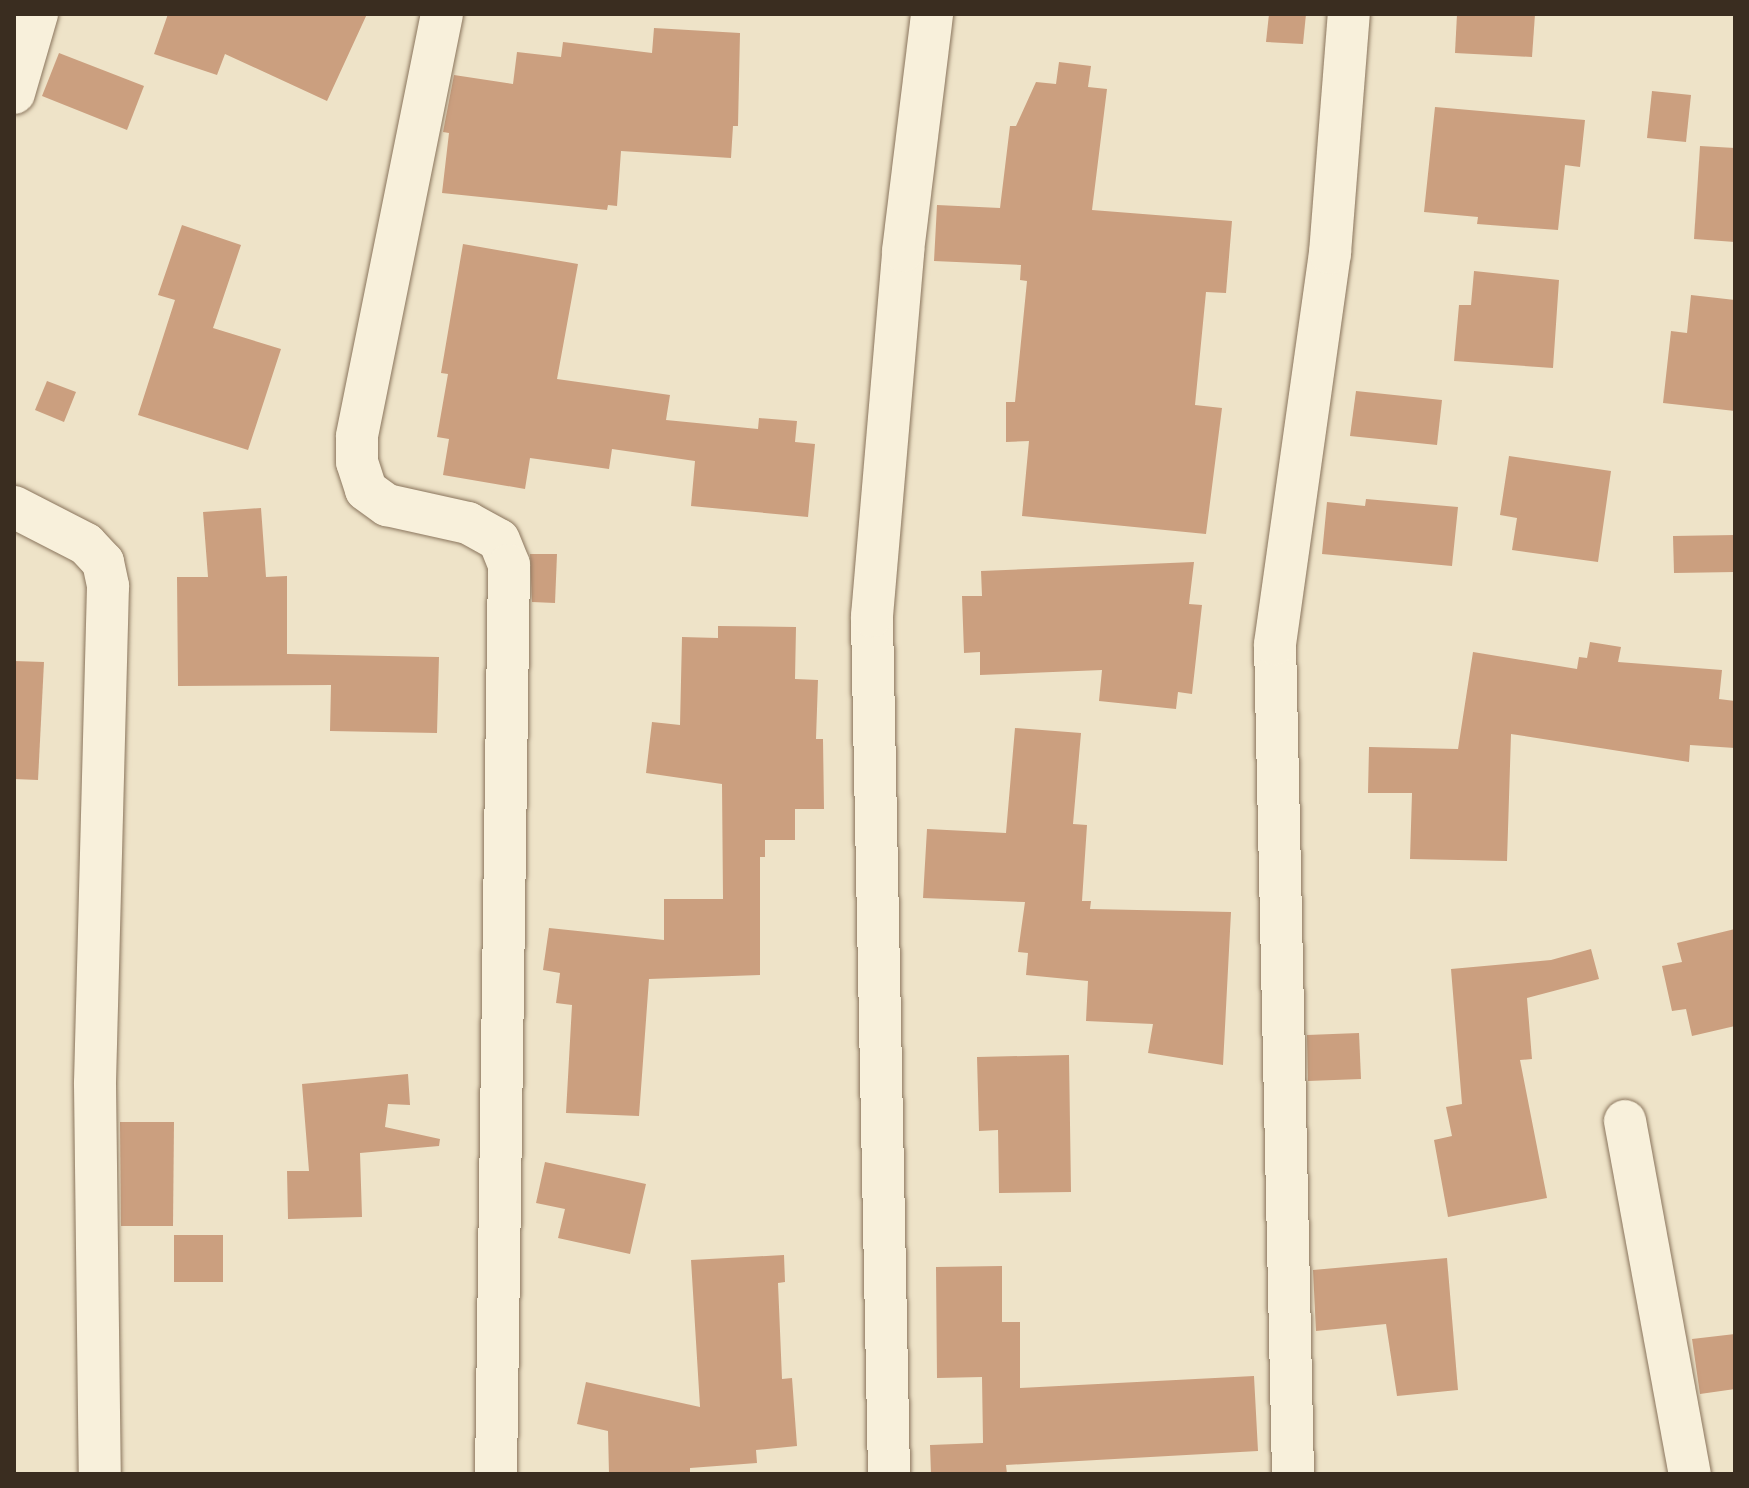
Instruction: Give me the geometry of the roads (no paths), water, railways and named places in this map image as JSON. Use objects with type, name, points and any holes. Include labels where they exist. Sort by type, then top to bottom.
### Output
[{"type":"street","points":[[14,93],[37,14]]},
{"type":"street","points":[[442,14],[357,437],[357,462],[366,490],[387,505],[468,523],[499,540],[509,565],[496,1474]]},
{"type":"street","points":[[889,1474],[872,616],[903,251],[932,14]]},
{"type":"street","points":[[1293,1474],[1275,644],[1330,253],[1349,14]]},
{"type":"street","points":[[14,507],[86,544],[103,562],[108,586],[95,1084],[100,1474]]},
{"type":"street","points":[[1625,1121],[1690,1474]]}]
